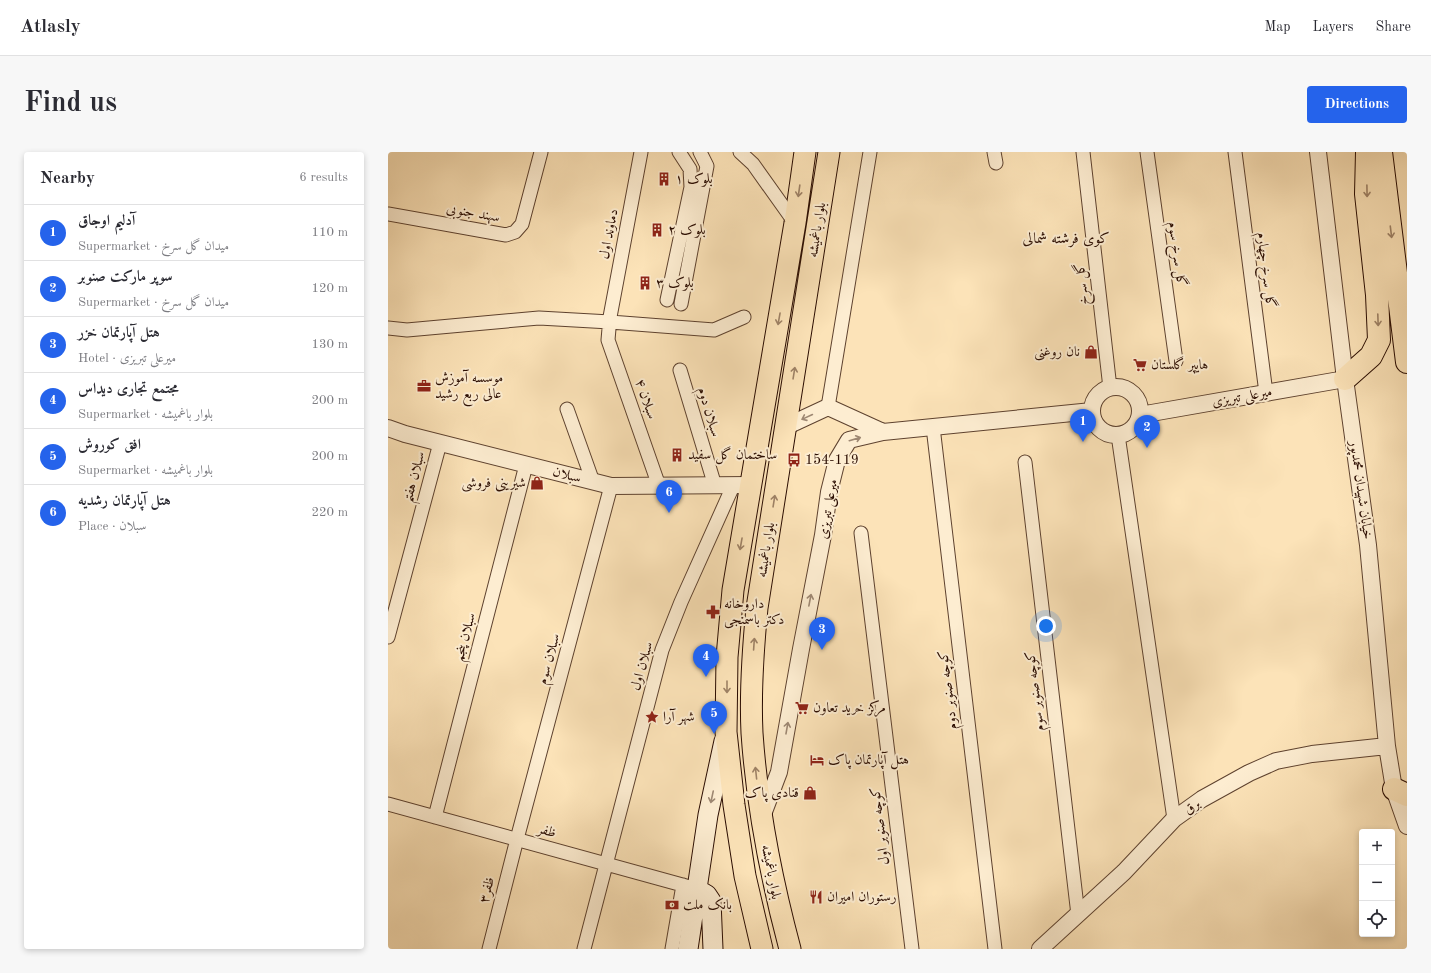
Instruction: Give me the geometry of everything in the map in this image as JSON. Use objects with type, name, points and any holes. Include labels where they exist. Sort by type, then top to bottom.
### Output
[{"type":"highway","points":[[1345,378],[1371,356],[1379,340],[1377,295],[1366,194],[1367,152]]},
{"type":"highway","points":[[1381,152],[1407,362]]},
{"type":"main road","name":"بلوار باغمیشه","points":[[762,949],[745,876],[734,805],[726,732],[727,657],[742,485],[795,223],[805,152]]},
{"type":"main road","name":"بلوار باغمیشه","points":[[790,949],[775,893],[761,819],[752,732],[753,658],[756,608],[829,152]]},
{"type":"main road","points":[[688,949],[690,887],[708,816],[726,732]]},
{"type":"main road","points":[[690,887],[707,895],[711,901],[713,949]]},
{"type":"street","name":"سهند جنوبی","points":[[388,214],[506,235],[515,232],[522,224],[541,152]]},
{"type":"street","name":"دماوند اول","points":[[610,322],[641,152]]},
{"type":"street","points":[[667,300],[691,187],[690,169],[679,152]]},
{"type":"street","points":[[681,304],[707,166],[700,152]]},
{"type":"street","points":[[740,152],[754,164],[795,223]]},
{"type":"street","points":[[828,407],[870,152]]},
{"type":"street","name":"گل سرخ","points":[[1083,152],[1110,388]]},
{"type":"street","name":"گل سرخ سوم","points":[[1147,152],[1176,361]]},
{"type":"street","name":"گل سرخ چهارم","points":[[1235,152],[1266,393]]},
{"type":"street","name":"خیابان شهیدان محمدپور","points":[[1318,152],[1345,378],[1368,545],[1387,746],[1400,792],[1407,826]]},
{"type":"street","points":[[388,328],[407,330],[540,318],[714,330],[744,317]]},
{"type":"street","name":"سبلان ۴","points":[[610,322],[608,340],[659,486]]},
{"type":"street","name":"سبلان دوم","points":[[680,370],[715,486]]},
{"type":"street","name":"میرعلی تبریزی","points":[[1140,415],[1345,378]]},
{"type":"street","points":[[1118,387],[1125,389],[1132,393],[1137,400],[1140,415],[1137,423],[1126,433],[1118,435],[1110,434],[1097,426],[1093,419],[1093,404],[1102,391],[1110,388],[1118,387]]},
{"type":"street","points":[[785,427],[828,407],[882,432]]},
{"type":"street","points":[[567,409],[593,482]]},
{"type":"street","name":"میرعلی تبریزی","points":[[761,819],[779,772],[823,535],[829,492],[838,460],[849,440],[882,432],[1092,412]]},
{"type":"street","name":"کوچه صنوبر دوم","points":[[933,427],[995,949]]},
{"type":"street","name":"سبلان","points":[[388,428],[406,434],[611,486],[742,485]]},
{"type":"street","points":[[1118,435],[1174,820]]},
{"type":"street","name":"سبلان هفتم","points":[[388,636],[440,442]]},
{"type":"street","name":"کوچه صنوبر سوم","points":[[1025,462],[1078,915]]},
{"type":"street","name":"سبلان پنجم","points":[[435,817],[526,465]]},
{"type":"street","name":"سبلان اول","points":[[584,949],[662,650],[681,602],[742,485]]},
{"type":"street","name":"سبلان سوم","points":[[517,839],[611,486]]},
{"type":"street","name":"کوچه صنوبر اول","points":[[861,533],[912,949]]},
{"type":"street","name":"برق","points":[[1040,949],[1124,872],[1174,820],[1202,799],[1249,773],[1276,761],[1312,754],[1387,746]]},
{"type":"street","name":"ظفر","points":[[388,804],[690,887]]},
{"type":"street","name":"ظفر۳","points":[[489,949],[517,839]]},
{"type":"street","points":[[672,949],[690,887]]},
{"type":"place","name":"بلوک ۱","points":[[664,179]]},
{"type":"place","name":"بلوک ۲","points":[[657,230]]},
{"type":"place","name":"بلوک ۳","points":[[645,283]]},
{"type":"place","name":"نان روغنی","points":[[1091,352]]},
{"type":"place","name":"هایپر گلستان","points":[[1140,365]]},
{"type":"place","name":"موسسه آموزش عالی ربع رشید","points":[[424,386]]},
{"type":"place","name":"آدلیم اوجاق","points":[[1083,442]]},
{"type":"place","name":"سوپر مارکت صنوبر","points":[[1147,448]]},
{"type":"place","name":"ساختمان گل سفید","points":[[677,455]]},
{"type":"place","name":"154-119","points":[[794,460]]},
{"type":"place","name":"شیرینی فروشی","points":[[537,483]]},
{"type":"place","name":"هتل آپارتمان رشدیه","points":[[669,513]]},
{"type":"place","name":"داروخانه دکتر باسمنجی","points":[[713,612]]},
{"type":"place","name":"هتل آپارتمان خزر","points":[[822,650]]},
{"type":"place","name":"مجتمع تجاری دیداس","points":[[706,677]]},
{"type":"place","name":"مرکز خرید تعاون","points":[[802,708]]},
{"type":"place","name":"شهر آرا","points":[[652,717]]},
{"type":"place","name":"افق کوروش","points":[[714,734]]},
{"type":"place","name":"هتل آپارتمان پاک","points":[[817,760]]},
{"type":"place","name":"قنادی پاک","points":[[810,793]]},
{"type":"place","name":"رستوران امیران","points":[[816,897]]},
{"type":"place","name":"بانک ملت","points":[[672,905]]},
{"type":"district","name":"کوی فرشته شمالی","points":[[1066,239]]}]
